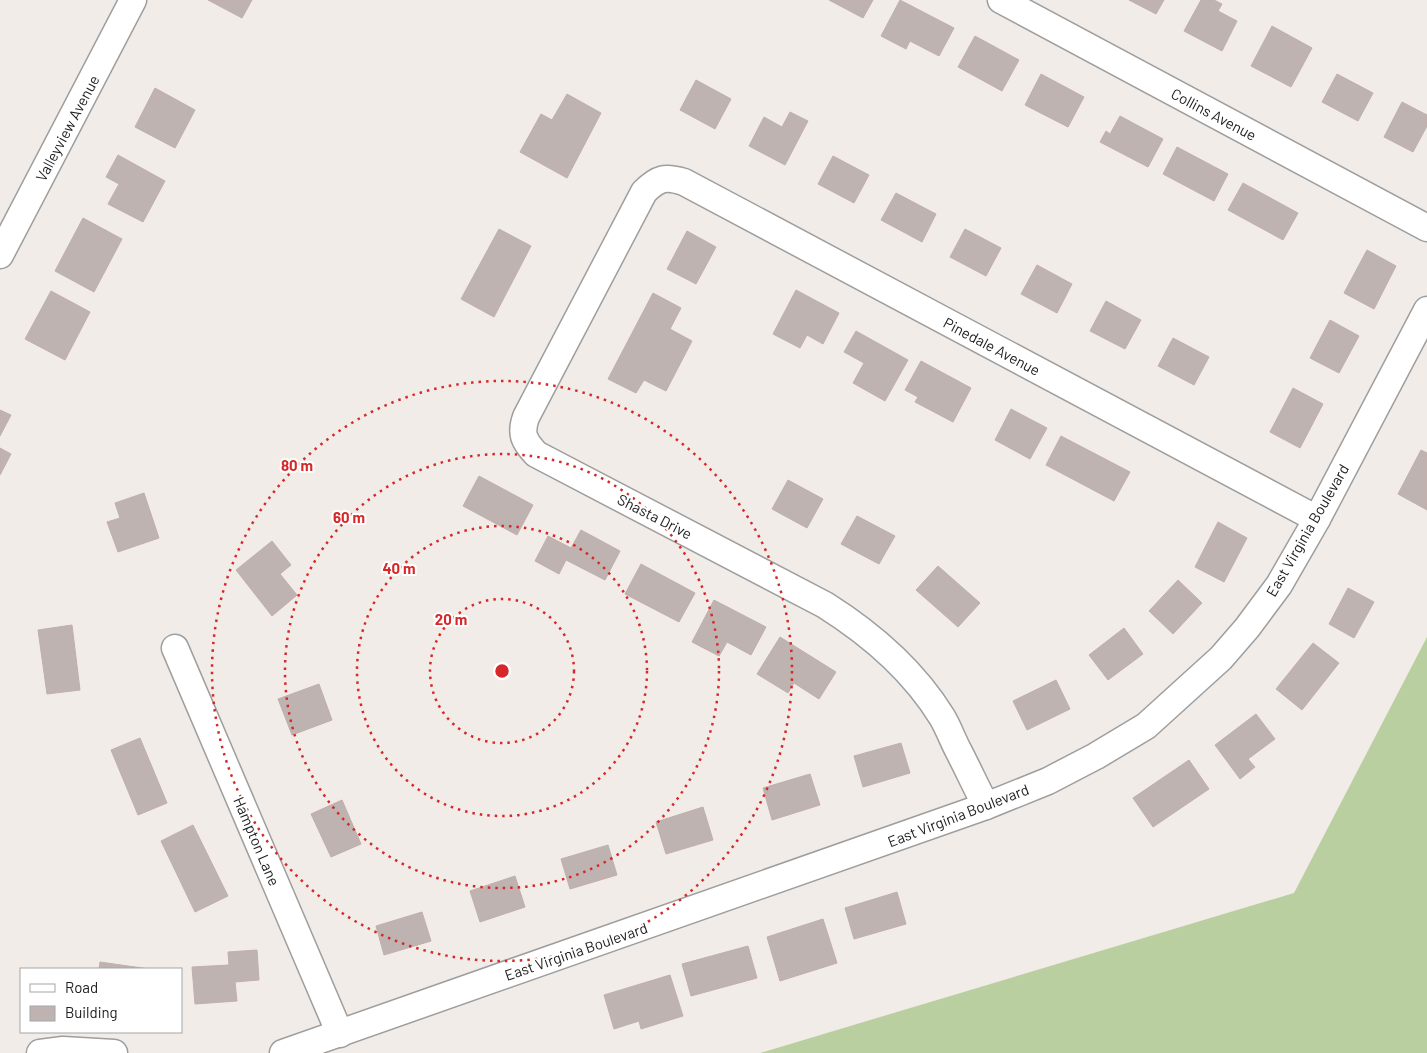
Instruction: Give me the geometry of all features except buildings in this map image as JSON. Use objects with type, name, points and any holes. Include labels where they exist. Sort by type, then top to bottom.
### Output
[{"type":"street","name":"Valleyview Avenue","points":[[0,255],[134,0]]},
{"type":"street","name":"Collins Avenue","points":[[1001,0],[1427,228]]},
{"type":"street","name":"Pinedale Avenue","points":[[664,178],[684,182],[1317,519]]},
{"type":"street","name":"Shasta Drive","points":[[664,178],[653,183],[644,192],[526,417],[522,428],[527,445],[536,454],[825,604],[875,640],[900,664],[943,718],[986,806]]},
{"type":"street","name":"East Virginia Boulevard","points":[[283,1053],[986,806],[1048,781],[1096,756],[1146,726],[1221,658],[1247,628],[1278,585],[1317,519],[1427,310]]},
{"type":"street","name":"Hampton Lane","points":[[175,648],[340,1034]]},
{"type":"street","points":[[40,1053],[63,1050],[114,1053]]},
{"type":"green space","points":[[1427,637],[1427,1053],[760,1053],[1294,893]]}]
